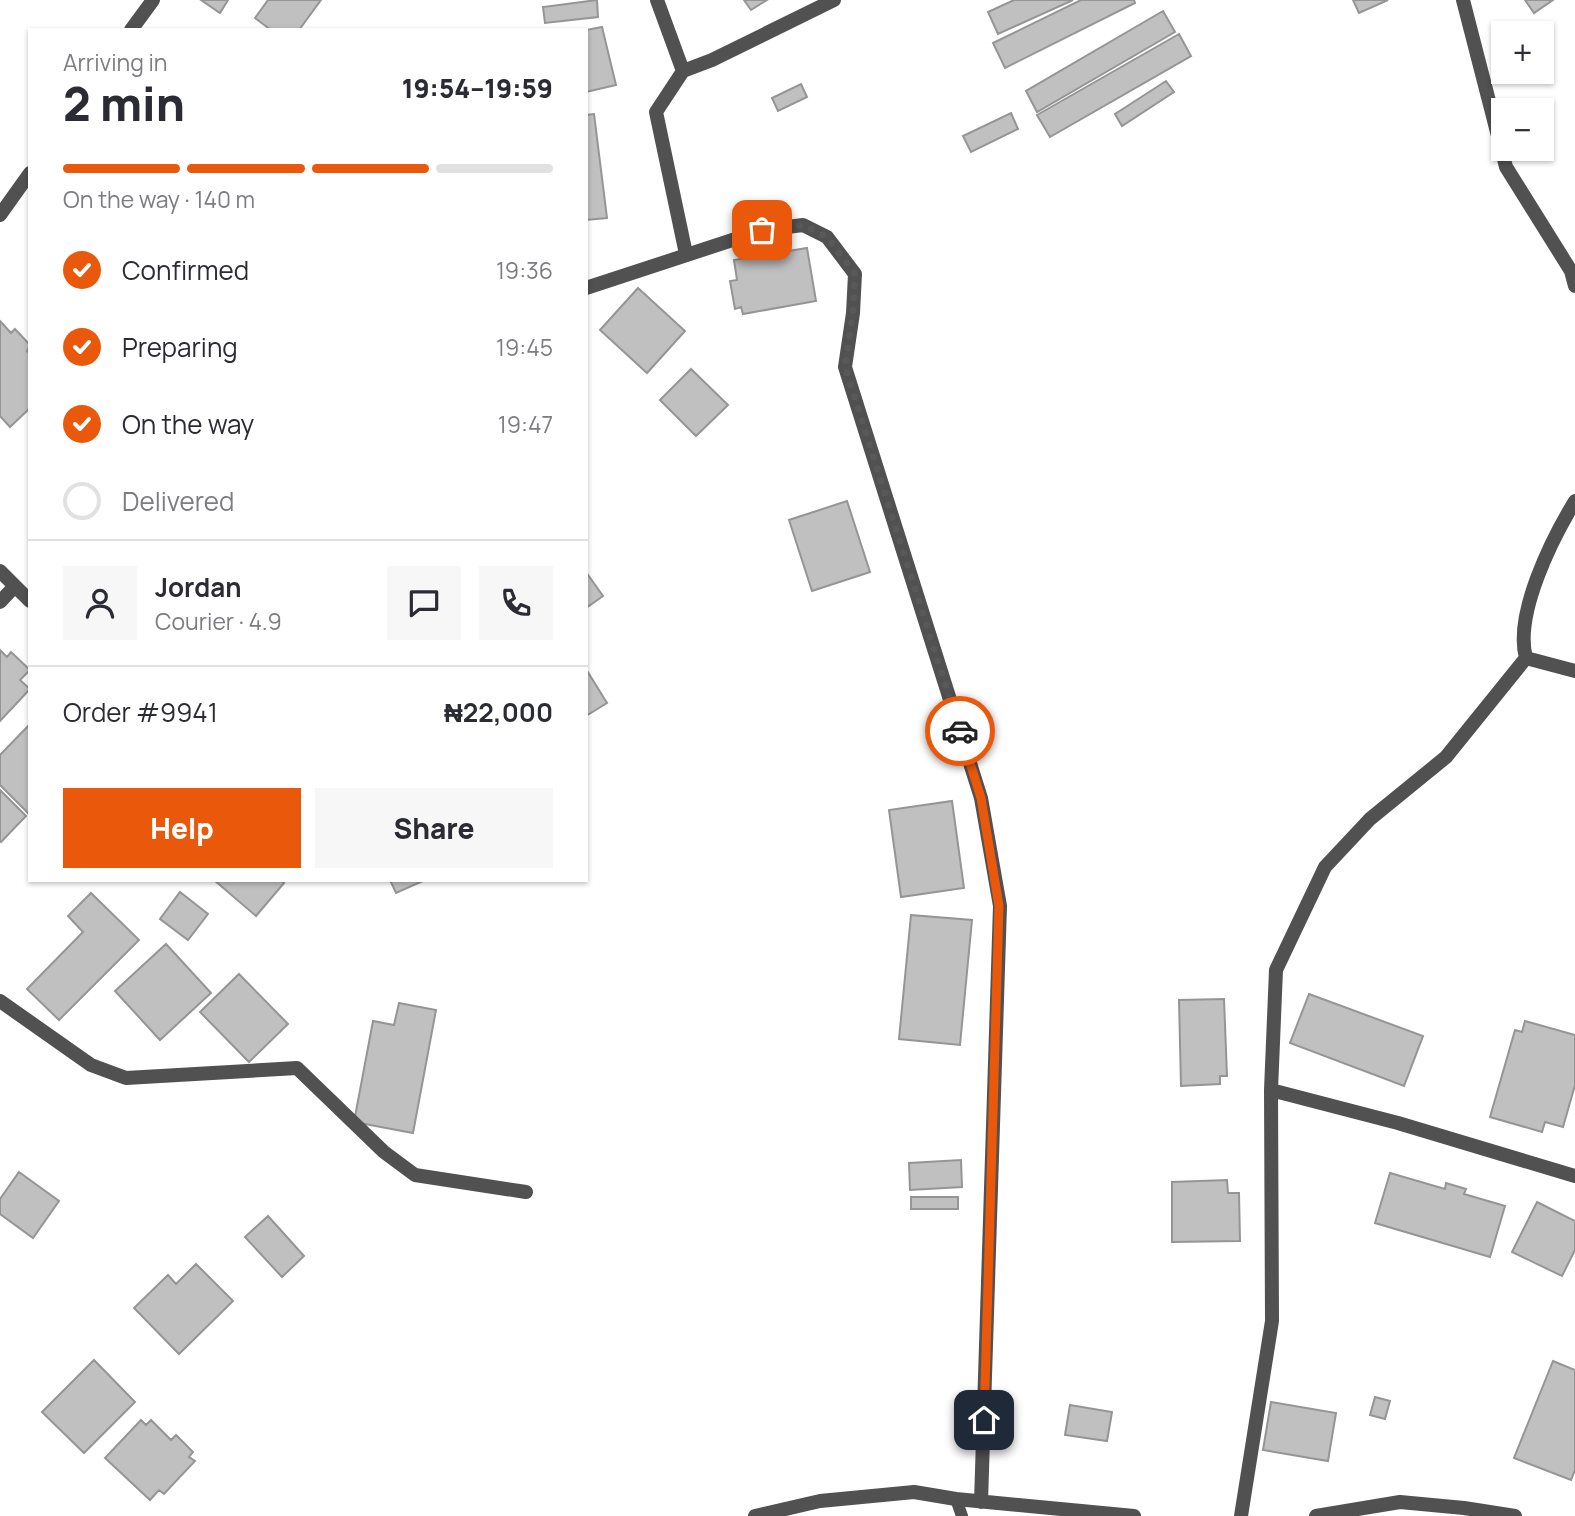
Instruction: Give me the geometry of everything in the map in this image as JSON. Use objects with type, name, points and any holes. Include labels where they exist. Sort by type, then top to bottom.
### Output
[{"type":"street","points":[[132,28],[153,0]]},
{"type":"street","points":[[657,0],[683,71]]},
{"type":"street","points":[[686,254],[656,112],[683,71],[712,60],[834,0]]},
{"type":"street","points":[[1463,0],[1506,167],[1573,270],[1575,286]]},
{"type":"street","points":[[0,215],[28,176]]},
{"type":"street","points":[[588,287],[762,230],[803,225],[827,237],[855,274],[853,313],[845,367],[981,798],[999,906],[981,1502]]},
{"type":"street","points":[[1526,658],[1522,645],[1533,584],[1575,501]]},
{"type":"street","points":[[0,571],[28,599]]},
{"type":"street","points":[[0,602],[15,586]]},
{"type":"street","points":[[1526,658],[1575,671]]},
{"type":"street","points":[[1241,1516],[1272,1321],[1271,1090],[1276,970],[1325,867],[1370,818],[1446,757],[1526,658]]},
{"type":"street","points":[[0,1001],[91,1065],[126,1078],[297,1069],[384,1152],[415,1175],[526,1192]]},
{"type":"street","points":[[1271,1090],[1398,1123],[1575,1176]]},
{"type":"street","points":[[755,1516],[820,1502],[914,1492],[981,1502],[1135,1516]]},
{"type":"street","points":[[1316,1516],[1398,1509],[1464,1508],[1515,1516]]},
{"type":"lane","points":[[956,1499],[962,1516]]},
{"type":"building","points":[[201,0],[228,0],[220,13]]},
{"type":"building","points":[[268,0],[321,0],[300,28],[268,28],[255,18]]},
{"type":"building","points":[[597,0],[598,17],[545,23],[543,7]]},
{"type":"building","points":[[744,0],[767,0],[751,10]]},
{"type":"building","points":[[1014,0],[1073,0],[998,34],[988,12]]},
{"type":"building","points":[[1081,0],[1134,0],[1135,3],[1005,68],[993,43]]},
{"type":"building","points":[[1353,0],[1388,0],[1359,13]]},
{"type":"building","points":[[1525,0],[1553,0],[1534,13]]},
{"type":"building","points":[[1163,11],[1175,32],[1037,112],[1026,91]]},
{"type":"building","points":[[602,27],[616,85],[588,92],[588,30]]},
{"type":"building","points":[[1179,34],[1191,56],[1050,137],[1037,115]]},
{"type":"building","points":[[1166,81],[1174,92],[1122,126],[1115,114]]},
{"type":"building","points":[[801,84],[807,97],[778,111],[772,98]]},
{"type":"building","points":[[1011,113],[1018,129],[971,152],[963,136]]},
{"type":"building","points":[[594,114],[607,218],[588,220],[588,115]]},
{"type":"building","points":[[807,248],[816,301],[743,314],[741,307],[735,309],[730,281],[737,280],[734,260]]},
{"type":"building","points":[[638,288],[685,331],[647,373],[600,330]]},
{"type":"building","points":[[0,321],[11,333],[15,329],[28,343],[28,410],[10,427],[0,416]]},
{"type":"building","points":[[691,369],[728,405],[696,436],[660,400]]},
{"type":"building","points":[[847,501],[870,572],[812,591],[789,520]]},
{"type":"building","points":[[588,575],[603,596],[588,607]]},
{"type":"building","points":[[0,650],[7,657],[11,652],[28,668],[28,672],[20,680],[28,687],[28,691],[0,721]]},
{"type":"building","points":[[588,672],[607,703],[588,715]]},
{"type":"building","points":[[28,726],[28,813],[0,785],[0,755]]},
{"type":"building","points":[[0,790],[26,816],[1,842],[0,841]]},
{"type":"building","points":[[952,801],[964,888],[901,897],[889,810]]},
{"type":"building","points":[[216,882],[283,882],[256,916]]},
{"type":"building","points":[[391,882],[421,882],[396,893]]},
{"type":"building","points":[[180,892],[208,914],[188,940],[160,919]]},
{"type":"building","points":[[91,893],[139,940],[59,1020],[27,989],[83,932],[68,916]]},
{"type":"building","points":[[911,915],[972,920],[960,1045],[899,1039]]},
{"type":"building","points":[[166,944],[211,993],[160,1040],[115,991]]},
{"type":"building","points":[[239,974],[288,1024],[249,1062],[200,1012]]},
{"type":"building","points":[[1309,994],[1423,1036],[1404,1086],[1290,1043]]},
{"type":"building","points":[[1224,999],[1227,1076],[1220,1076],[1220,1084],[1181,1086],[1179,1000]]},
{"type":"building","points":[[399,1003],[436,1010],[413,1133],[354,1122],[373,1021],[394,1025]]},
{"type":"building","points":[[1525,1021],[1575,1035],[1575,1085],[1563,1127],[1545,1122],[1542,1132],[1490,1117],[1515,1030],[1522,1032]]},
{"type":"building","points":[[961,1160],[962,1187],[910,1190],[909,1163]]},
{"type":"building","points":[[19,1172],[59,1201],[33,1238],[0,1214],[0,1199]]},
{"type":"building","points":[[1390,1173],[1445,1189],[1446,1183],[1466,1189],[1464,1194],[1505,1206],[1490,1257],[1375,1223]]},
{"type":"building","points":[[1227,1180],[1228,1193],[1239,1193],[1240,1241],[1172,1242],[1172,1182]]},
{"type":"building","points":[[911,1197],[958,1197],[958,1209],[911,1209]]},
{"type":"building","points":[[1537,1202],[1575,1221],[1575,1250],[1562,1276],[1512,1252]]},
{"type":"building","points":[[268,1216],[304,1256],[282,1277],[245,1237]]},
{"type":"building","points":[[196,1264],[233,1301],[179,1354],[134,1308],[168,1275],[176,1284]]},
{"type":"building","points":[[94,1360],[135,1402],[84,1453],[42,1412]]},
{"type":"building","points":[[1553,1361],[1575,1370],[1575,1470],[1571,1480],[1514,1458]]},
{"type":"building","points":[[1375,1397],[1390,1401],[1385,1419],[1370,1415]]},
{"type":"building","points":[[1271,1402],[1336,1413],[1328,1461],[1263,1450]]},
{"type":"building","points":[[1070,1405],[1112,1412],[1107,1441],[1065,1435]]},
{"type":"building","points":[[141,1420],[146,1425],[151,1420],[171,1440],[176,1435],[193,1452],[189,1457],[195,1461],[164,1494],[159,1490],[150,1500],[105,1458]]},
{"type":"way so far","points":[[762,230],[803,225],[827,237],[855,274],[853,313],[845,367],[960,731]]},
{"type":"route","points":[[960,731],[981,798],[999,906],[984,1420]]}]
